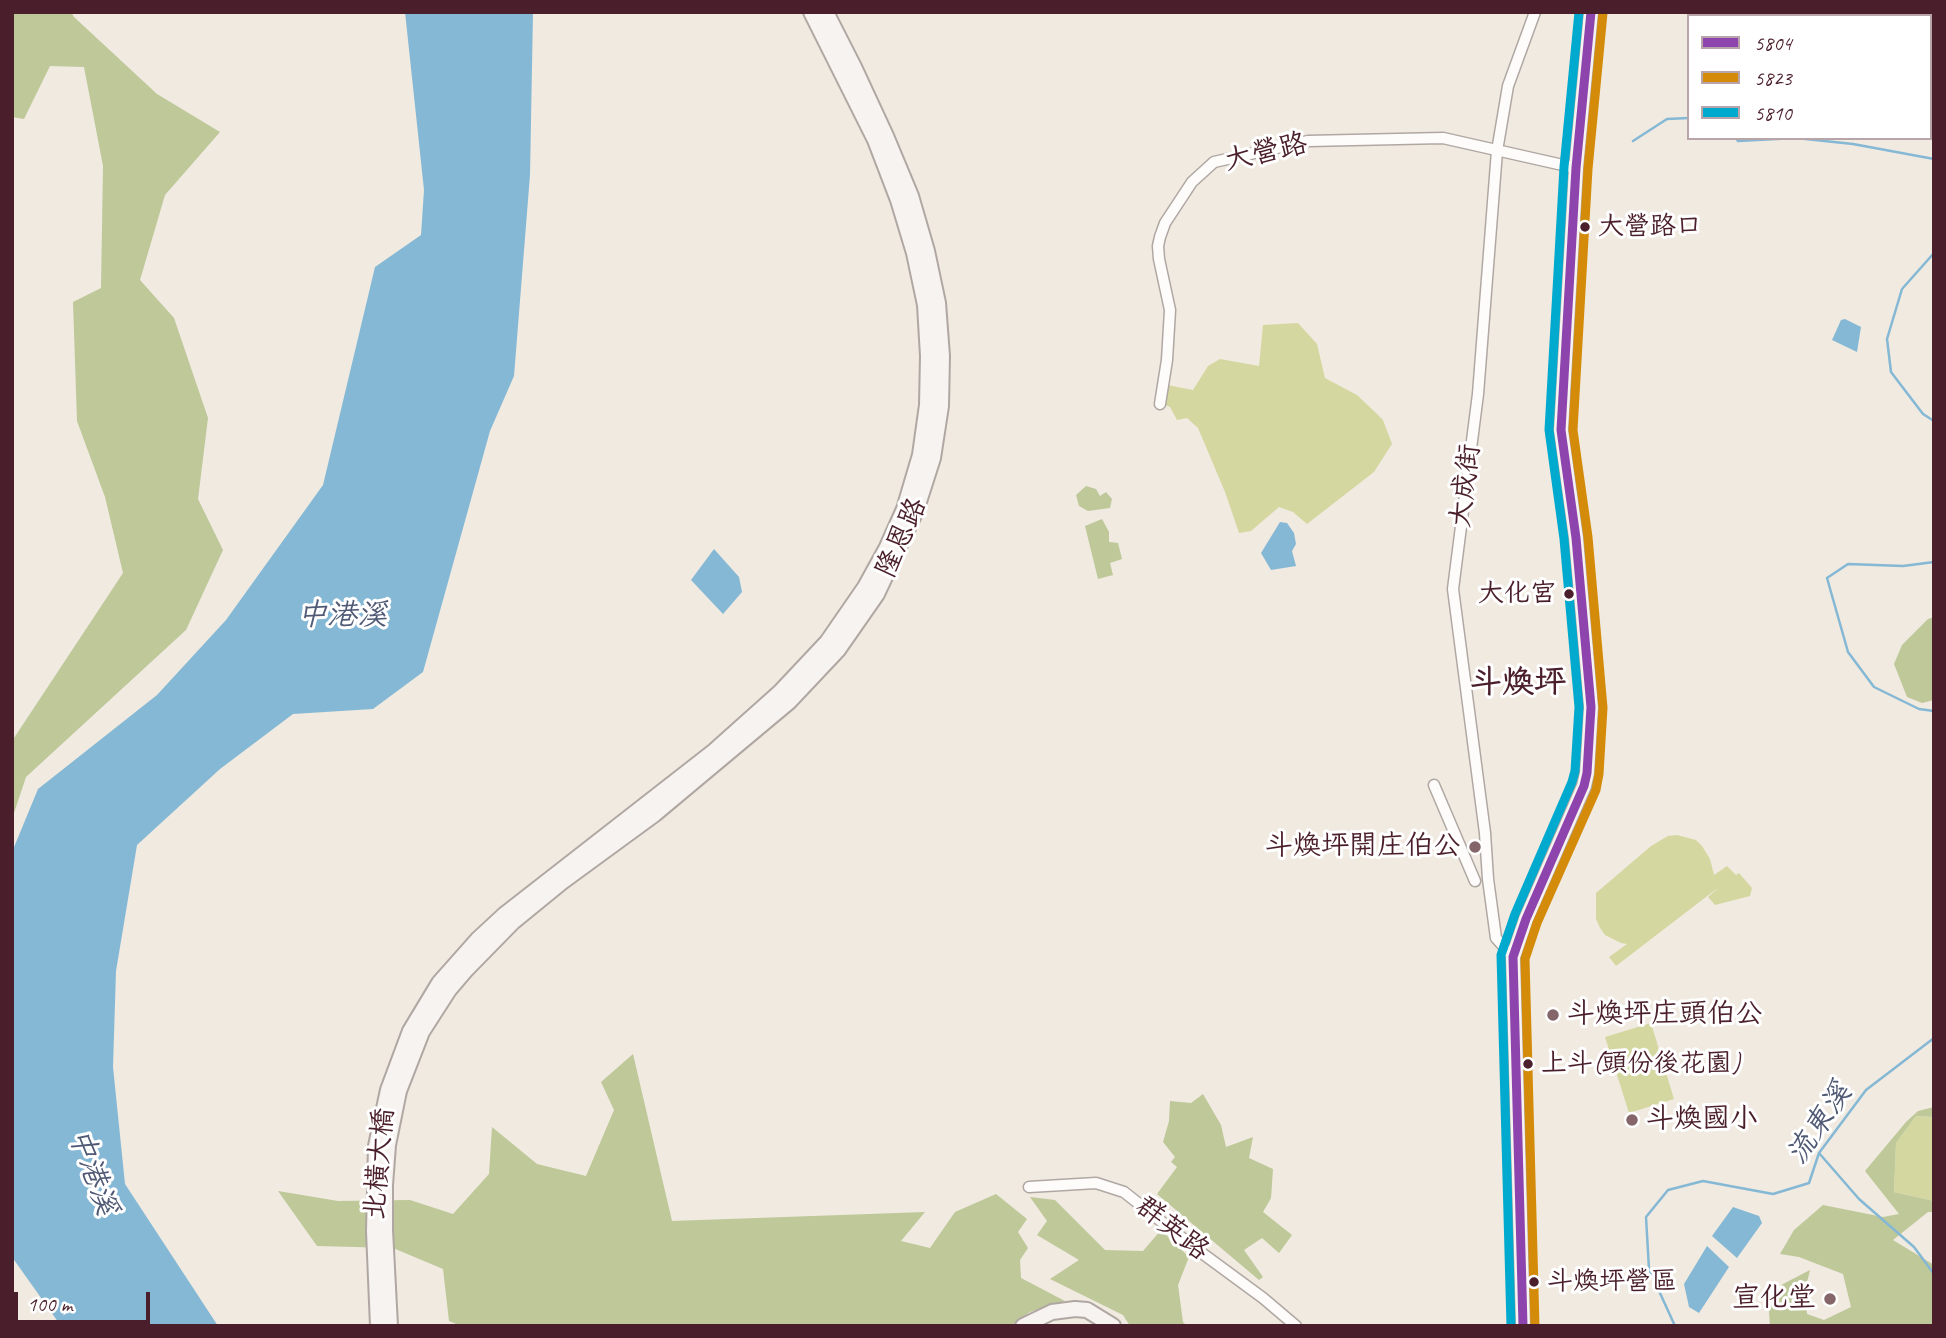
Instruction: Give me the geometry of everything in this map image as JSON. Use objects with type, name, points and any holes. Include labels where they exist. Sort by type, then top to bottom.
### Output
[{"type":"main road","name":"隆恩路","points":[[784,697],[827,642],[865,586],[887,547],[904,509],[920,455],[927,405],[925,305],[910,240],[875,140],[811,12]]},
{"type":"main road","name":"隆恩路","points":[[509,918],[784,697],[838,650],[877,594],[916,511],[933,457],[941,406],[942,356],[938,303],[911,196],[886,136],[826,12]]},
{"type":"main road","points":[[1523,1326],[1513,957],[1525,919],[1584,786],[1591,707],[1576,538],[1562,430],[1576,168],[1591,12]]},
{"type":"main road","name":"北橫大橋","points":[[378,1326],[374,1231],[376,1146],[388,1090],[410,1031],[439,983],[478,939],[509,918]]},
{"type":"main road","name":"北橫大橋","points":[[390,1326],[384,1185],[388,1145],[399,1091],[422,1032],[449,990],[509,918]]},
{"type":"main road","points":[[1023,1326],[1052,1312],[1087,1310],[1113,1326]]},
{"type":"street","name":"大成街","points":[[1513,957],[1496,938],[1453,589],[1478,394],[1497,151],[1508,86],[1535,12]]},
{"type":"street","name":"大營路","points":[[1160,404],[1167,360],[1170,310],[1159,259],[1160,237],[1165,222],[1192,182],[1214,162],[1308,141],[1443,138],[1576,168]]},
{"type":"street","points":[[1434,785],[1475,881]]},
{"type":"street","name":"群英路","points":[[1029,1187],[1096,1183],[1124,1192],[1264,1298],[1296,1326]]},
{"type":"green space","points":[[12,12],[71,12],[157,94],[220,132],[165,195],[140,280],[174,318],[208,418],[198,499],[223,550],[186,630],[26,777],[12,819],[12,741],[123,573],[105,497],[77,421],[73,302],[101,288],[103,166],[84,67],[50,66],[24,119],[12,117]]},
{"type":"green space","points":[[1298,323],[1317,344],[1325,378],[1357,395],[1376,413],[1383,420],[1392,444],[1374,472],[1307,524],[1293,512],[1279,507],[1251,531],[1239,533],[1198,428],[1187,418],[1177,420],[1170,407],[1163,404],[1167,385],[1193,390],[1208,366],[1220,359],[1259,366],[1263,325]]},
{"type":"green space","points":[[1086,486],[1096,489],[1100,496],[1106,492],[1112,499],[1110,508],[1088,511],[1079,506],[1076,495]]},
{"type":"green space","points":[[1102,519],[1109,532],[1109,542],[1118,543],[1122,559],[1110,563],[1113,575],[1098,579],[1085,526]]},
{"type":"green space","points":[[1934,617],[1934,700],[1922,703],[1907,697],[1894,664],[1902,645],[1928,619]]},
{"type":"green space","points":[[1677,835],[1696,840],[1702,846],[1710,859],[1714,875],[1727,866],[1736,875],[1739,873],[1752,888],[1750,896],[1715,905],[1708,897],[1719,887],[1616,966],[1609,957],[1627,944],[1605,935],[1600,928],[1596,919],[1596,893],[1651,846],[1668,836]]},
{"type":"green space","points":[[1651,1023],[1674,1099],[1629,1113],[1605,1037]]},
{"type":"green space","points":[[633,1054],[672,1221],[925,1212],[901,1241],[930,1248],[955,1212],[996,1194],[1027,1219],[1018,1232],[1028,1248],[1020,1260],[1021,1278],[1065,1301],[1030,1312],[1011,1326],[461,1326],[449,1321],[443,1269],[393,1248],[317,1246],[278,1191],[338,1201],[410,1200],[453,1214],[489,1174],[492,1127],[537,1164],[586,1176],[614,1110],[601,1082]]},
{"type":"green space","points":[[1203,1094],[1221,1125],[1226,1147],[1253,1137],[1249,1158],[1273,1169],[1271,1198],[1263,1212],[1292,1235],[1279,1253],[1262,1238],[1244,1250],[1263,1277],[1259,1280],[1157,1194],[1177,1167],[1171,1162],[1175,1157],[1163,1142],[1169,1121],[1170,1101],[1191,1103]]},
{"type":"green space","points":[[1934,1107],[1934,1117],[1916,1116],[1896,1143],[1894,1192],[1934,1201],[1934,1212],[1928,1212],[1893,1240],[1934,1265],[1934,1326],[1770,1326],[1768,1298],[1783,1284],[1810,1270],[1805,1291],[1807,1314],[1824,1320],[1851,1307],[1843,1274],[1799,1257],[1780,1254],[1794,1230],[1823,1205],[1883,1217],[1899,1214],[1865,1171],[1906,1122],[1918,1111]]},
{"type":"green space","points":[[1916,1116],[1934,1117],[1934,1201],[1894,1192],[1896,1143]]},
{"type":"green space","points":[[1030,1197],[1055,1200],[1105,1250],[1143,1251],[1161,1230],[1189,1257],[1178,1285],[1183,1322],[1187,1326],[1130,1326],[1123,1315],[1050,1279],[1079,1260],[1037,1235],[1047,1221]]},
{"type":"water","name":"中港溪","points":[[405,12],[533,12],[530,175],[514,376],[490,431],[423,672],[373,709],[293,714],[220,769],[137,845],[116,971],[113,1067],[125,1184],[218,1326],[61,1326],[12,1257],[12,852],[38,789],[157,695],[226,620],[323,485],[375,267],[421,235],[424,190]]},
{"type":"water","points":[[1845,319],[1861,327],[1857,352],[1832,340],[1841,320]]},
{"type":"water","points":[[1280,522],[1287,523],[1294,533],[1296,544],[1292,551],[1296,566],[1271,570],[1261,553]]},
{"type":"water","points":[[714,549],[739,577],[742,592],[723,614],[691,580]]},
{"type":"water","points":[[1733,1207],[1759,1216],[1762,1223],[1737,1258],[1712,1236]]},
{"type":"water","points":[[1707,1246],[1729,1267],[1699,1313],[1689,1307],[1684,1284]]},
{"type":"waterway","points":[[1633,141],[1667,119],[1687,118]]},
{"type":"waterway","name":"流東溪","points":[[1737,140],[1757,140]]},
{"type":"waterway","name":"流東溪","points":[[1815,140],[1934,159]]},
{"type":"waterway","name":"流東溪","points":[[1934,253],[1902,289],[1887,339],[1891,372],[1923,414],[1934,421]]},
{"type":"waterway","name":"流東溪","points":[[1934,562],[1903,566],[1848,564],[1827,578],[1848,652],[1874,687],[1919,709],[1934,711]]},
{"type":"waterway","name":"流東溪","points":[[1675,1326],[1649,1269],[1646,1217],[1668,1190],[1703,1181],[1773,1194],[1809,1183],[1819,1153],[1866,1090],[1934,1038]]},
{"type":"waterway","points":[[1819,1153],[1859,1199],[1914,1247],[1934,1274]]},
{"type":"transit line","name":"5810","points":[[1511,1326],[1501,955],[1515,914],[1572,782],[1579,707],[1564,539],[1549,430],[1564,167],[1579,12]]},
{"type":"transit line","name":"5804","points":[[1523,1326],[1513,957],[1526,919],[1584,786],[1591,707],[1576,538],[1561,430],[1576,168],[1591,12]]},
{"type":"transit line","name":"5823","points":[[1535,1326],[1525,959],[1537,923],[1596,790],[1603,708],[1588,537],[1573,430],[1588,169],[1603,13]]},
{"type":"place","name":"大營路口","points":[[1585,227]]},
{"type":"place","name":"大化宮","points":[[1569,594]]},
{"type":"place","name":"斗煥坪開庄伯公","points":[[1475,847]]},
{"type":"place","name":"斗煥坪庄頭伯公","points":[[1553,1015]]},
{"type":"place","name":"上斗(頭份後花園)","points":[[1528,1064]]},
{"type":"place","name":"斗煥國小","points":[[1632,1120]]},
{"type":"place","name":"斗煥坪營區","points":[[1534,1282]]},
{"type":"place","name":"宣化堂","points":[[1830,1299]]},
{"type":"district","name":"斗煥坪","points":[[1518,684]]}]
